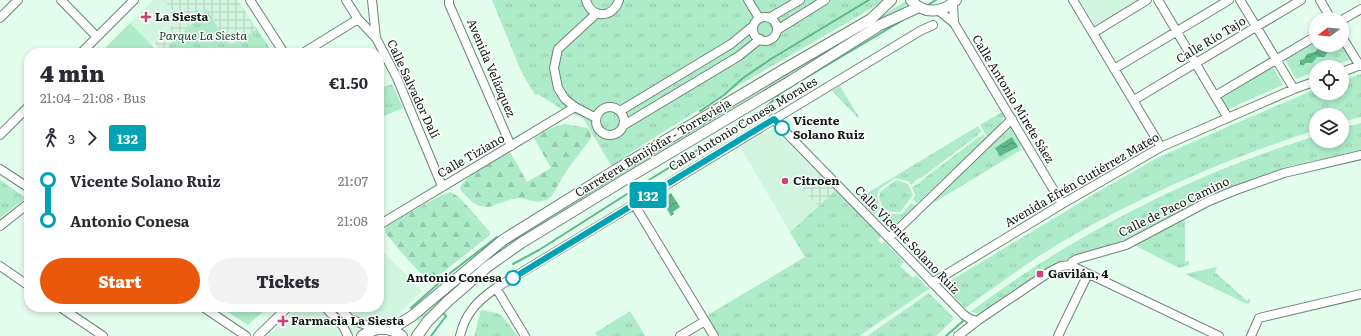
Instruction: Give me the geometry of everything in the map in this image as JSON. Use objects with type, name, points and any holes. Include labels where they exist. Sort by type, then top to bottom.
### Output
[{"type":"main road","name":"Carretera Benijófar - Torrevieja","points":[[390,330],[412,316],[503,240],[614,171],[871,20],[891,0]]},
{"type":"main road","points":[[910,0],[920,7],[932,11],[950,6],[954,2]]},
{"type":"main road","name":"Carretera Benijófar - Torrevieja","points":[[418,336],[428,321],[447,302],[487,267],[521,243],[789,82],[880,25],[920,7]]},
{"type":"main road","points":[[362,336],[376,329],[390,330],[402,336]]},
{"type":"street","points":[[0,18],[18,0]]},
{"type":"street","points":[[61,0],[97,37]]},
{"type":"street","points":[[86,48],[134,0]]},
{"type":"street","points":[[250,0],[281,48]]},
{"type":"street","points":[[346,0],[358,19],[376,38]]},
{"type":"street","name":"Calle Salvador Dalí","points":[[372,0],[376,38],[381,48]]},
{"type":"street","name":"Avenida Velázquez","points":[[449,0],[511,146]]},
{"type":"street","points":[[586,0],[590,10],[599,14],[609,13],[617,7],[619,0]]},
{"type":"street","points":[[748,0],[759,18]]},
{"type":"street","points":[[769,18],[800,0]]},
{"type":"street","points":[[753,26],[755,36],[760,40],[766,41],[773,38],[777,30],[825,0]]},
{"type":"street","points":[[1073,0],[1162,147]]},
{"type":"street","points":[[1093,33],[1148,0]]},
{"type":"street","points":[[1158,0],[1228,118]]},
{"type":"street","points":[[1114,69],[1229,0]]},
{"type":"street","points":[[1240,0],[1294,89]]},
{"type":"street","name":"Calle Río Tajo","points":[[1134,100],[1301,0]]},
{"type":"street","points":[[1320,0],[1327,12]]},
{"type":"street","name":"Calle Antonio Mirete Sáez","points":[[954,2],[954,23],[1062,204]]},
{"type":"street","points":[[1349,16],[1361,9]]},
{"type":"street","points":[[938,10],[954,23]]},
{"type":"street","points":[[596,118],[575,108],[565,99],[558,88],[554,75],[554,62],[558,49],[597,13]]},
{"type":"street","points":[[620,111],[731,44],[753,26],[759,18],[766,16],[772,19],[777,25],[777,30]]},
{"type":"street","points":[[311,48],[358,19]]},
{"type":"street","name":"Calle Antonio Conesa Morales","points":[[460,336],[465,320],[473,307],[496,288],[920,31],[933,25]]},
{"type":"street","points":[[624,124],[624,117],[620,111],[613,107],[606,108],[599,112],[596,118],[597,127],[603,134],[611,135],[619,132],[624,124],[738,56],[760,40]]},
{"type":"street","points":[[1215,96],[1309,40]]},
{"type":"street","points":[[1349,48],[1360,66],[1349,70]]},
{"type":"street","name":"Calle Salvador Dalí","points":[[384,53],[397,78],[442,186]]},
{"type":"street","name":"Avenida Efrén Gutiérrez Mateo","points":[[932,283],[1062,204],[1162,147],[1309,84]]},
{"type":"street","name":"Calle Tiziano","points":[[384,222],[575,108]]},
{"type":"street","points":[[0,135],[24,111]]},
{"type":"street","name":"Calle Vicente Solano Ruiz","points":[[774,119],[932,283],[967,318],[977,322]]},
{"type":"street","points":[[889,238],[1012,120]]},
{"type":"street","name":"Calle de Paco Camino","points":[[958,336],[1051,271],[1061,266],[1070,265],[1077,259],[1126,245],[1225,194],[1284,173],[1361,155]]},
{"type":"street","points":[[0,169],[24,185]]},
{"type":"street","points":[[634,204],[714,336]]},
{"type":"street","points":[[0,226],[24,208]]},
{"type":"street","points":[[1070,265],[1219,336]]},
{"type":"street","points":[[0,266],[24,283]]},
{"type":"street","points":[[1058,336],[1088,274]]},
{"type":"street","points":[[496,288],[525,336]]},
{"type":"street","points":[[1251,336],[1259,318],[1361,294]]},
{"type":"street","points":[[67,312],[103,336]]},
{"type":"street","points":[[210,312],[246,336]]},
{"type":"street","points":[[258,336],[283,312]]},
{"type":"street","points":[[330,312],[343,326],[348,336]]},
{"type":"street","points":[[343,312],[350,319],[376,329]]},
{"type":"street","points":[[680,336],[705,321]]},
{"type":"shaded area","points":[[153,0],[163,0],[180,18],[155,43],[154,42],[151,45],[130,23]]},
{"type":"shaded area","points":[[163,0],[238,0],[257,29],[230,47],[206,9],[167,48],[159,48],[155,43],[180,18]]},
{"type":"shaded area","points":[[1080,0],[1140,0],[1096,27]]},
{"type":"shaded area","points":[[774,128],[819,173],[802,189],[818,206],[790,232],[740,147]]},
{"type":"shaded area","points":[[819,173],[836,190],[818,206],[802,189]]},
{"type":"shaded area","points":[[384,252],[422,291],[393,320],[368,320],[352,336],[268,336],[293,312],[384,312]]},
{"type":"green space","points":[[492,0],[886,0],[729,91],[633,151],[612,167],[583,118],[563,110],[538,94],[535,95],[521,71]]},
{"type":"green space","points":[[908,0],[915,0],[696,131],[509,249],[452,290],[419,322],[416,319],[496,251],[522,233]]},
{"type":"green space","name":"Parque La Siesta","points":[[206,9],[230,46],[257,29],[270,48],[167,48]]},
{"type":"green space","points":[[130,23],[154,48],[105,48]]},
{"type":"green space","points":[[1309,42],[1309,52],[1348,52],[1352,59],[1309,60],[1309,74],[1296,79],[1284,58]]},
{"type":"green space","points":[[1272,66],[1283,85],[1226,110],[1218,98]]},
{"type":"green space","points":[[1361,74],[1361,117],[1349,120],[1349,108],[1309,108],[1309,132],[1255,151],[1195,175],[1137,202],[1079,232],[1021,268],[965,308],[945,287],[945,284],[1157,158],[1309,92],[1309,100],[1349,100],[1349,78]]},
{"type":"green space","points":[[392,84],[403,108],[384,116],[384,87]]},
{"type":"green space","points":[[840,86],[859,117],[858,118],[832,91]]},
{"type":"green space","points":[[1002,112],[1004,117],[1001,123],[987,137],[980,125]]},
{"type":"green space","points":[[1361,123],[1361,151],[1286,167],[1222,191],[1120,242],[1072,257],[1050,268],[979,313],[970,312],[1050,257],[1135,209],[1224,169],[1270,151],[1309,138],[1309,148],[1349,148],[1349,126]]},
{"type":"green space","points":[[565,124],[587,128],[591,132],[591,138],[565,173],[552,196],[547,200],[538,202],[520,198],[512,199],[489,207],[479,206],[472,202],[462,192],[460,188],[462,184],[471,175],[510,152],[527,182],[551,168],[534,138],[551,128]]},
{"type":"green space","points":[[978,126],[982,132],[911,185],[908,181],[895,178],[880,189],[877,194],[880,209],[874,215],[859,198]]},
{"type":"green space","points":[[1011,126],[1024,144],[1019,147],[1021,150],[935,202],[932,201]]},
{"type":"green space","points":[[983,134],[986,138],[917,203],[913,200],[915,195],[912,187],[921,182]]},
{"type":"green space","points":[[0,180],[24,197],[24,200],[0,218]]},
{"type":"green space","points":[[896,180],[908,184],[913,195],[900,212],[892,212],[883,209],[879,197],[880,192]]},
{"type":"green space","points":[[837,189],[881,236],[878,240],[882,244],[884,241],[904,262],[900,266],[913,278],[916,275],[929,289],[859,336],[719,336],[706,316],[805,257],[790,232]]},
{"type":"green space","points":[[450,192],[465,203],[490,232],[490,235],[440,274],[434,278],[430,278],[420,272],[408,260],[387,235],[385,229],[389,224]]},
{"type":"green space","points":[[911,203],[915,206],[892,227],[887,227],[877,217],[883,212],[902,214]]},
{"type":"green space","points":[[1185,219],[1185,262],[1189,261],[1189,265],[1179,268],[1134,245]]},
{"type":"green space","points":[[1217,267],[1215,272],[1247,301],[1249,298],[1250,303],[1247,304],[1185,274]]},
{"type":"green space","points":[[929,293],[953,317],[952,321],[936,336],[867,336]]},
{"type":"green space","points":[[481,310],[501,315],[518,336],[474,336]]},
{"type":"green space","points":[[630,311],[645,336],[597,336],[595,333]]},
{"type":"green space","points":[[228,312],[262,312],[248,325]]},
{"type":"water","points":[[1327,52],[1324,57],[1317,57],[1314,60],[1309,60],[1309,63],[1300,65],[1300,60],[1304,59],[1307,54]]},
{"type":"water","points":[[1012,137],[1018,147],[1000,156],[995,148]]},
{"type":"water","points":[[671,193],[680,207],[673,212],[674,214],[671,216],[667,209],[669,207],[663,197]]},
{"type":"waterway","points":[[700,111],[724,95],[743,78],[771,59],[869,0]]},
{"type":"waterway","points":[[926,6],[936,0]]},
{"type":"waterway","points":[[513,264],[539,250],[764,109],[782,92],[903,20]]},
{"type":"waterway","points":[[411,308],[449,274],[497,237]]},
{"type":"waterway","points":[[431,336],[446,316],[444,314]]},
{"type":"waterway","points":[[369,320],[392,321],[399,319]]},
{"type":"waterway","points":[[946,336],[963,321]]},
{"type":"bus line","name":"132","points":[[513,278],[774,119],[782,128]]},
{"type":"place","name":"La Siesta","points":[[146,17]]},
{"type":"place","name":"Vicente Solano Ruiz","points":[[782,128]]},
{"type":"place","name":"Citroen","points":[[785,181]]},
{"type":"place","name":"Gavilán, 4","points":[[1040,274]]},
{"type":"place","name":"Antonio Conesa","points":[[513,278]]},
{"type":"place","name":"Farmacia La Siesta","points":[[283,321]]}]
